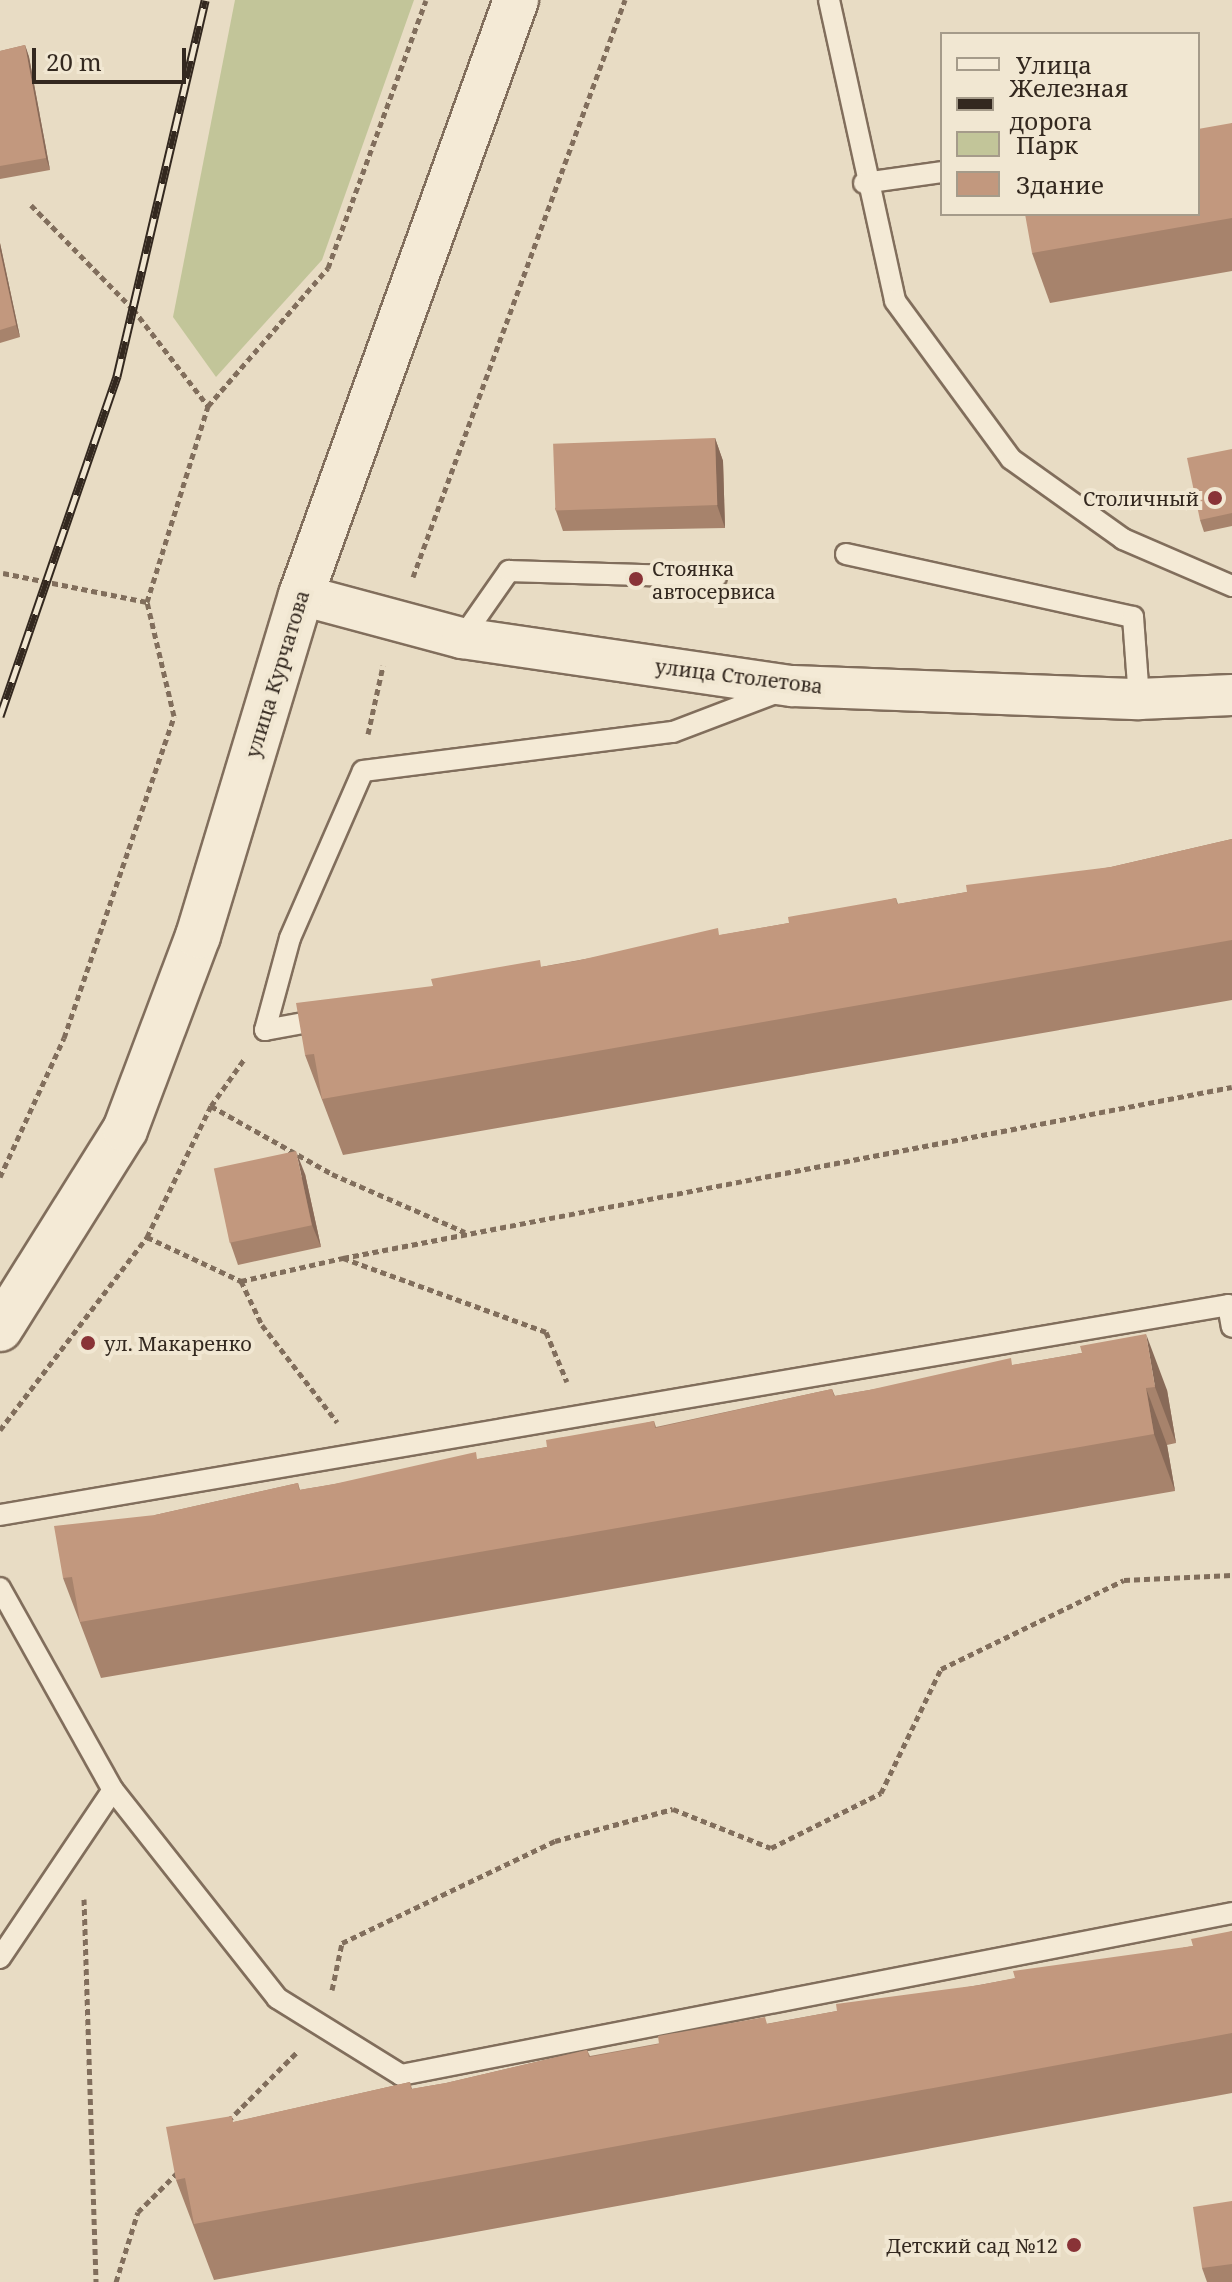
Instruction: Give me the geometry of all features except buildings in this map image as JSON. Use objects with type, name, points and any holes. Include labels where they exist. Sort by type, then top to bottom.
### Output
[{"type":"main road","name":"улица Курчатова","points":[[0,1329],[125,1130],[198,936],[301,595],[516,0]]},
{"type":"street","name":"улица Столетова","points":[[301,595],[462,638],[793,686],[1139,699],[1232,695]]},
{"type":"lane","points":[[829,0],[864,183],[895,301],[1011,459],[1123,539],[1232,586]]},
{"type":"lane","points":[[864,183],[940,172]]},
{"type":"lane","points":[[846,554],[1133,617],[1139,699]]},
{"type":"lane","points":[[462,638],[509,571],[716,577]]},
{"type":"lane","points":[[343,1015],[265,1030],[290,938],[363,771],[673,732],[793,686]]},
{"type":"lane","points":[[0,1515],[1228,1305],[1232,1327]]},
{"type":"lane","points":[[0,1588],[113,1790],[277,1998],[401,2075],[1232,1913]]},
{"type":"lane","points":[[0,1958],[113,1790]]},
{"type":"path","points":[[0,1177],[64,1038],[174,716],[147,602],[208,406],[328,268],[426,0]]},
{"type":"path","points":[[372,698],[625,0]]},
{"type":"path","points":[[31,205],[133,309],[208,406]]},
{"type":"path","points":[[3,573],[147,602]]},
{"type":"path","points":[[0,1430],[147,1237],[211,1106],[265,1030]]},
{"type":"path","points":[[147,1237],[241,1281],[466,1232],[1232,1087]]},
{"type":"path","points":[[211,1106],[332,1174],[466,1232]]},
{"type":"path","points":[[343,1258],[546,1332],[580,1416]]},
{"type":"path","points":[[241,1281],[262,1325],[362,1453]]},
{"type":"path","points":[[225,2125],[323,2026],[342,1943],[555,1841],[673,1809],[771,1848],[881,1793],[941,1669],[1124,1580],[1232,1575]]},
{"type":"path","points":[[83,1835],[96,2282]]},
{"type":"path","points":[[116,2282],[138,2212],[193,2157]]},
{"type":"green space","points":[[235,0],[414,0],[322,260],[216,377],[173,317]]},
{"type":"railway","points":[[0,716],[117,376],[205,0]]},
{"type":"place","name":"Столичный","points":[[1215,498]]},
{"type":"place","name":"Стоянка автосервиса","points":[[636,579]]},
{"type":"place","name":"ул. Макаренко","points":[[88,1343]]},
{"type":"place","name":"Детский сад №12","points":[[1074,2245]]}]
